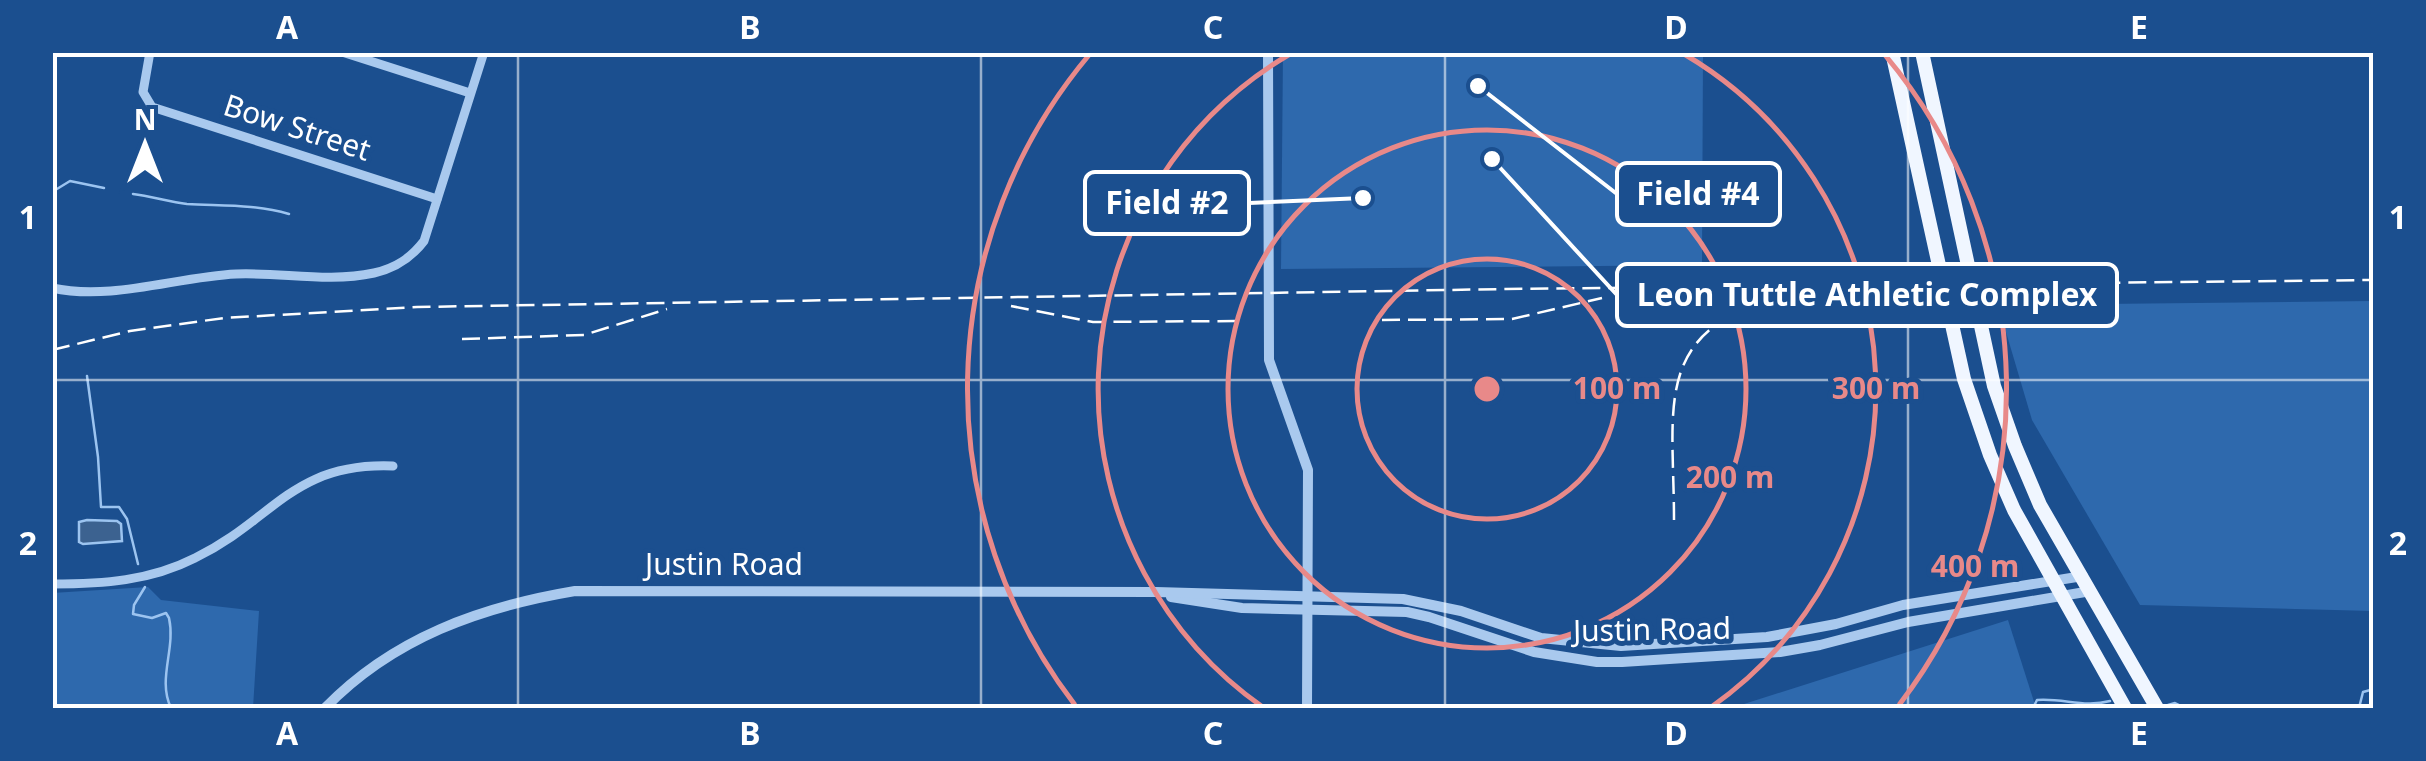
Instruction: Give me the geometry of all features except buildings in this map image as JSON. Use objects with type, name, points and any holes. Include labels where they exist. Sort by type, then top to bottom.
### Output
[{"type":"main road","points":[[1892,52],[1964,379],[2002,483],[2125,708]]},
{"type":"main road","points":[[1922,52],[1994,386],[2040,505],[2156,708]]},
{"type":"street","name":"Bow Street","points":[[150,52],[143,84],[146,100],[158,110],[436,199]]},
{"type":"street","points":[[342,52],[470,93]]},
{"type":"street","points":[[52,288],[107,290],[241,274],[304,278],[374,273],[413,256],[424,240],[484,52]]},
{"type":"street","points":[[1268,52],[1269,360],[1308,470],[1307,708]]},
{"type":"street","points":[[52,584],[128,581],[156,574],[241,532],[303,483],[353,466],[393,466]]},
{"type":"street","name":"Justin Road","points":[[325,708],[369,668],[412,640],[506,604],[575,591],[1156,592],[1403,598],[1461,611],[1542,638],[1621,646],[1784,635],[1902,605],[2083,576]]},
{"type":"street","name":"Justin Road","points":[[1156,592],[1189,602],[1242,608],[1406,612],[1534,652],[1622,662],[1807,648],[1908,622],[2091,591]]},
{"type":"street","points":[[1456,626],[1461,611]]},
{"type":"shaded area","points":[[1283,53],[1703,53],[1702,265],[1281,269]]},
{"type":"shaded area","points":[[2373,301],[2373,611],[2140,605],[2032,420],[1998,305]]},
{"type":"shaded area","points":[[117,521],[121,524],[122,541],[79,542],[79,522]]},
{"type":"shaded area","points":[[148,587],[161,600],[259,611],[253,708],[53,708],[52,593]]},
{"type":"shaded area","points":[[2008,620],[2036,708],[1739,708],[1744,704]]},
{"type":"waterway","points":[[52,192],[70,181],[104,188]]},
{"type":"waterway","points":[[133,194],[187,204],[251,207],[289,214]]},
{"type":"waterway","points":[[87,376],[101,507],[119,507],[127,519],[138,564]]},
{"type":"waterway","points":[[145,587],[133,614],[152,618],[166,613],[169,618],[166,686],[171,708]]},
{"type":"waterway","points":[[2359,708],[2363,692],[2374,689]]},
{"type":"waterway","points":[[2033,708],[2037,700],[2091,704],[2110,701]]},
{"type":"waterway","points":[[2168,705],[2175,703],[2185,708]]},
{"type":"waterway","points":[[2280,708],[2285,708]]},
{"type":"railway","points":[[52,350],[130,331],[224,318],[417,307],[2374,280]]},
{"type":"railway","points":[[1674,520],[1674,406],[1680,376],[1692,350],[1713,327],[1745,309],[1790,295]]},
{"type":"railway","points":[[1382,320],[1512,319],[1602,298]]},
{"type":"railway","points":[[1011,306],[1093,322],[1236,321]]},
{"type":"railway","points":[[462,339],[584,335],[667,309]]},
{"type":"place","name":"Field #4","points":[[1478,86]]},
{"type":"place","name":"Leon Tuttle Athletic Complex","points":[[1492,159]]},
{"type":"place","name":"Field #2","points":[[1363,198]]}]
